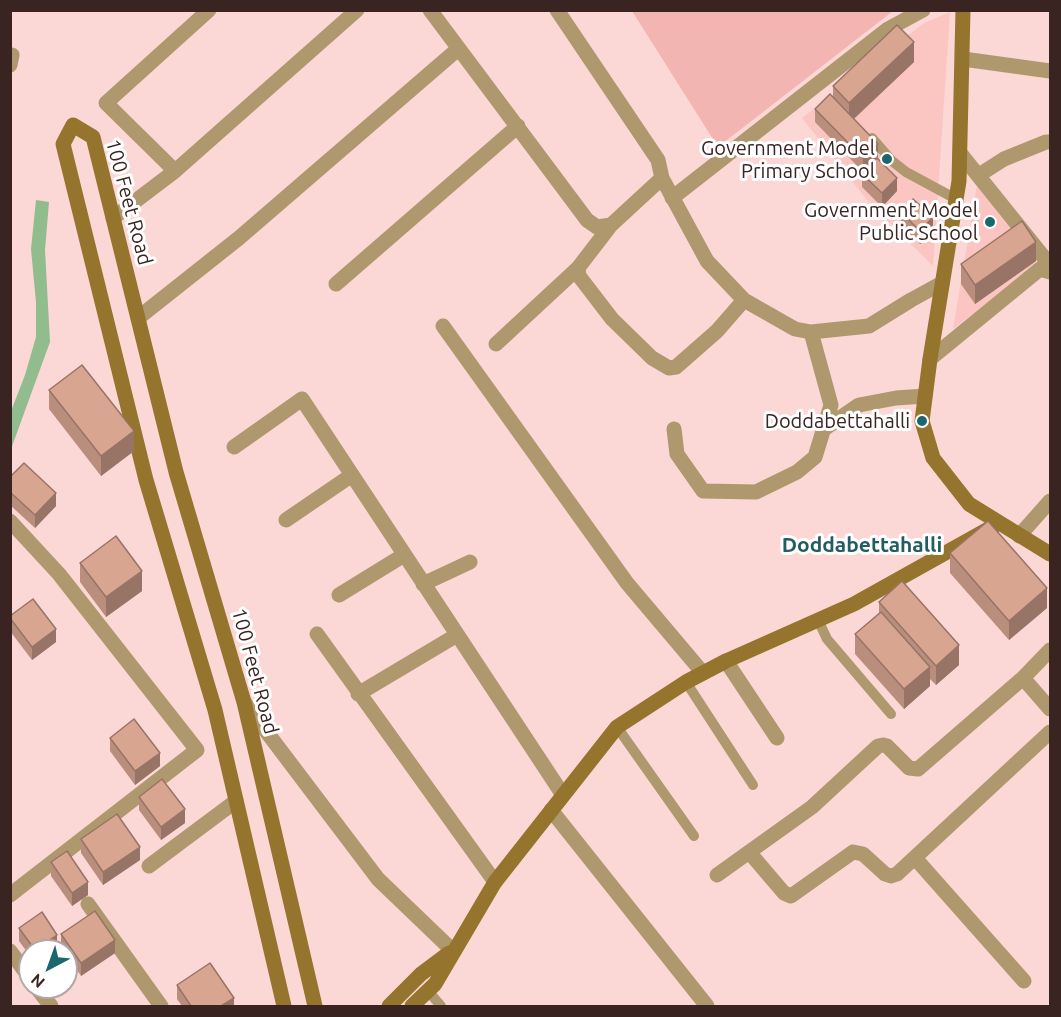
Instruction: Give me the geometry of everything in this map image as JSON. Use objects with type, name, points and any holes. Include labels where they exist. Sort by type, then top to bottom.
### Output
[{"type":"main road","points":[[963,10],[960,153],[956,200],[922,421],[933,458],[969,504],[1050,555]]},
{"type":"main road","name":"100 Feet Road","points":[[284,1006],[215,710],[146,480],[63,144],[74,125],[93,137],[176,472],[244,702],[315,1006]]},
{"type":"main road","points":[[412,1006],[435,984],[495,882],[617,727],[702,673],[854,604],[999,523]]},
{"type":"main road","points":[[389,1006],[421,974],[453,951]]},
{"type":"street","points":[[175,171],[106,103],[209,10]]},
{"type":"street","points":[[113,218],[175,171],[357,10]]},
{"type":"street","points":[[430,10],[587,220],[597,226],[611,225]]},
{"type":"street","points":[[557,10],[658,160],[662,178],[707,261],[744,300],[795,329],[811,333],[869,326],[942,283]]},
{"type":"street","points":[[672,198],[888,30],[923,10]]},
{"type":"street","points":[[138,318],[239,238],[459,49]]},
{"type":"street","points":[[963,59],[1050,71]]},
{"type":"street","points":[[336,284],[518,126]]},
{"type":"street","points":[[979,175],[1004,159],[1050,142]]},
{"type":"street","points":[[960,153],[1050,265]]},
{"type":"street","points":[[496,344],[578,268],[611,225],[662,178]]},
{"type":"street","points":[[578,268],[579,276],[612,319],[652,358],[669,368],[676,367],[717,331],[744,300]]},
{"type":"street","points":[[930,359],[1040,269],[1050,272]]},
{"type":"street","points":[[443,326],[627,583],[702,673]]},
{"type":"street","points":[[674,429],[677,454],[703,490],[756,492],[797,472],[815,457],[831,405],[811,333]]},
{"type":"street","points":[[824,429],[859,405],[896,398],[925,396]]},
{"type":"street","points":[[234,447],[302,399],[562,795]]},
{"type":"street","points":[[286,520],[352,475]]},
{"type":"street","points":[[1019,536],[1050,501]]},
{"type":"street","points":[[10,521],[58,573],[197,750],[10,895]]},
{"type":"street","points":[[339,595],[404,555]]},
{"type":"street","points":[[423,584],[470,562]]},
{"type":"street","points":[[316,634],[495,882]]},
{"type":"street","points":[[358,694],[456,635]]},
{"type":"street","points":[[717,875],[812,807],[878,746],[887,746],[909,768],[918,768],[1023,678],[1050,650]]},
{"type":"street","points":[[726,661],[777,738]]},
{"type":"street","points":[[1023,678],[1050,709]]},
{"type":"street","points":[[244,702],[378,879],[453,951]]},
{"type":"street","points":[[749,852],[784,893],[791,896],[853,852],[863,854],[880,870],[891,876],[897,874],[1048,741]]},
{"type":"street","points":[[149,866],[236,801]]},
{"type":"street","points":[[551,810],[706,1006]]},
{"type":"street","points":[[915,858],[1024,981]]},
{"type":"street","points":[[88,904],[160,1006]]},
{"type":"lane","points":[[872,138],[892,161],[906,172],[956,200]]},
{"type":"lane","points":[[818,620],[827,639],[891,714]]},
{"type":"lane","points":[[686,682],[753,785]]},
{"type":"lane","points":[[617,727],[694,836]]},
{"type":"lane","points":[[428,991],[441,1006]]},
{"type":"shaded area","points":[[632,11],[893,11],[718,147]]},
{"type":"shaded area","name":"Government Model Primary School","points":[[950,12],[933,266],[867,200],[802,118],[924,23]]},
{"type":"shaded area","name":"Government Model Public School","points":[[978,179],[1041,264],[953,329]]},
{"type":"shaded area","points":[[36,200],[49,202],[45,250],[50,342],[11,449],[11,411],[36,337],[36,302],[31,249]]},
{"type":"building","points":[[897,25],[914,42],[849,103],[833,86]]},
{"type":"building","points":[[830,94],[878,144],[863,158],[815,109]]},
{"type":"building","points":[[877,158],[897,178],[882,193],[862,174]]},
{"type":"building","points":[[913,199],[933,217],[920,231],[901,212]]},
{"type":"building","points":[[1022,221],[1036,242],[975,285],[961,264]]},
{"type":"building","points":[[82,365],[134,431],[101,456],[49,390]]},
{"type":"building","points":[[24,463],[56,493],[35,515],[10,492],[10,477]]},
{"type":"building","points":[[988,521],[1047,588],[1009,621],[950,553]]},
{"type":"building","points":[[116,536],[142,571],[106,597],[80,563]]},
{"type":"building","points":[[902,581],[959,645],[936,666],[879,602]]},
{"type":"building","points":[[33,599],[56,629],[32,647],[10,616]]},
{"type":"building","points":[[881,612],[930,667],[904,689],[855,634]]},
{"type":"building","points":[[134,719],[160,753],[135,771],[110,738]]},
{"type":"building","points":[[162,779],[185,809],[161,827],[139,797]]},
{"type":"building","points":[[117,814],[140,847],[103,872],[81,839]]},
{"type":"building","points":[[67,851],[88,882],[72,893],[51,862]]},
{"type":"building","points":[[95,911],[115,940],[81,963],[78,959],[78,939],[64,939],[61,934]]},
{"type":"building","points":[[42,912],[57,935],[51,939],[27,939],[19,928]]},
{"type":"building","points":[[210,963],[234,998],[221,1006],[191,1006],[177,985]]},
{"type":"place","name":"Government Model Primary School","points":[[887,159]]},
{"type":"place","name":"Government Model Public School","points":[[990,222]]},
{"type":"place","name":"Doddabettahalli","points":[[922,421]]},
{"type":"district","name":"Doddabettahalli","points":[[862,545]]}]
